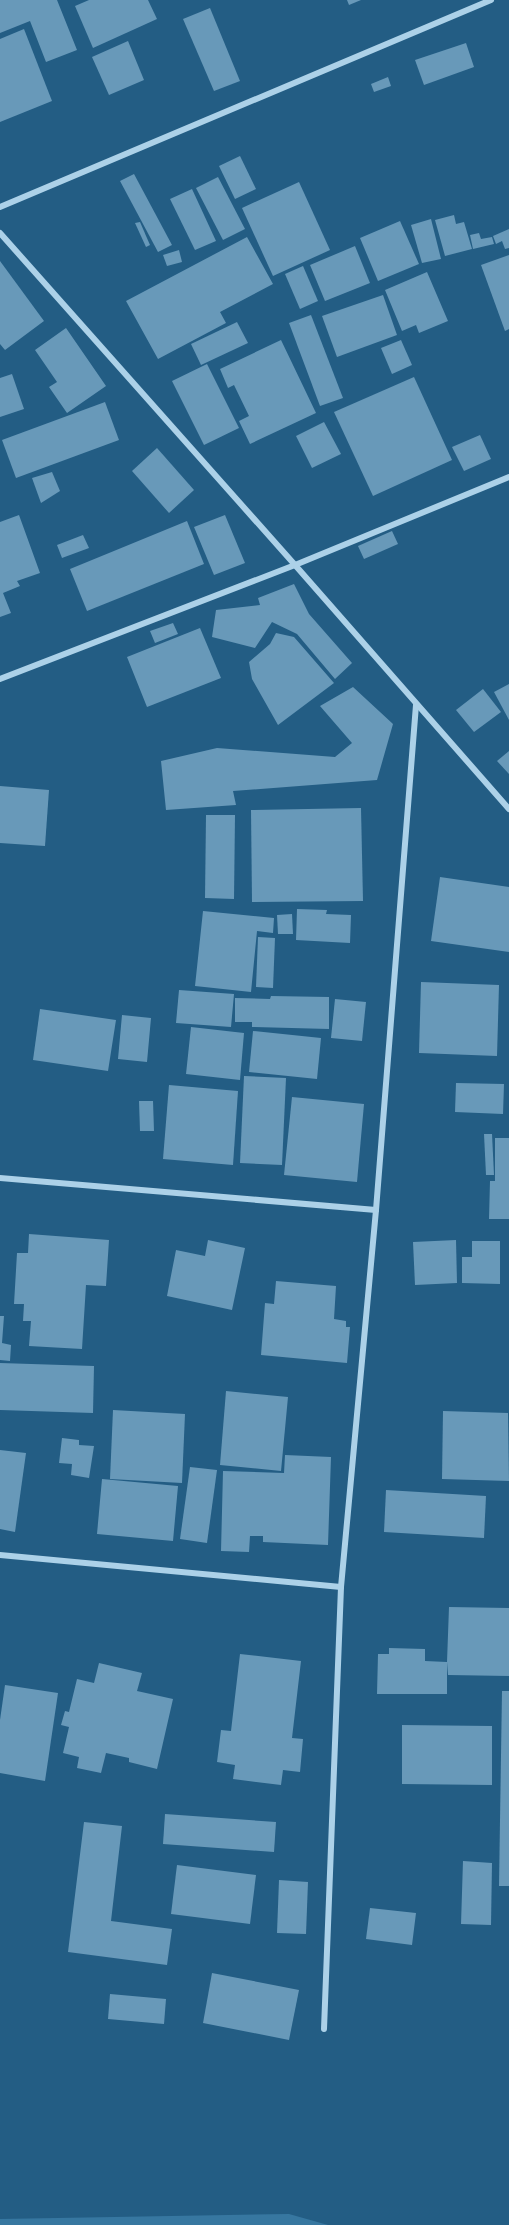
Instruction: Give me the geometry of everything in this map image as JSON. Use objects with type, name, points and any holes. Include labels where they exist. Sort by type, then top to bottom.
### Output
[{"type":"street","points":[[0,207],[491,0]]},
{"type":"street","points":[[0,233],[509,809]]},
{"type":"street","points":[[0,679],[295,565],[509,477]]},
{"type":"street","points":[[324,2029],[341,1587],[376,1210],[416,705]]},
{"type":"street","points":[[0,1178],[376,1210]]},
{"type":"street","points":[[0,1555],[341,1587]]},
{"type":"shaded area","points":[[289,2214],[328,2225],[0,2225],[0,2219]]},
{"type":"building","points":[[0,0],[57,0],[77,50],[46,62],[30,21],[0,33]]},
{"type":"building","points":[[89,0],[148,0],[157,19],[93,48],[75,6]]},
{"type":"building","points":[[347,0],[361,0],[349,5]]},
{"type":"building","points":[[210,8],[240,81],[214,91],[183,19]]},
{"type":"building","points":[[24,29],[52,101],[0,122],[0,39]]},
{"type":"building","points":[[128,41],[144,80],[109,95],[92,57]]},
{"type":"building","points":[[466,43],[474,67],[424,85],[415,60]]},
{"type":"building","points":[[388,77],[391,86],[374,92],[371,84]]},
{"type":"building","points":[[240,156],[256,189],[235,199],[219,166]]},
{"type":"building","points":[[134,174],[172,245],[158,252],[120,181]]},
{"type":"building","points":[[218,177],[245,229],[223,240],[196,188]]},
{"type":"building","points":[[299,182],[330,250],[273,276],[242,208]]},
{"type":"building","points":[[192,189],[216,241],[195,250],[170,199]]},
{"type":"building","points":[[454,215],[456,224],[464,222],[472,249],[445,256],[435,220]]},
{"type":"building","points":[[431,219],[441,259],[422,263],[411,225]]},
{"type":"building","points":[[400,221],[419,264],[378,281],[360,238]]},
{"type":"building","points":[[140,222],[150,245],[146,247],[135,223]]},
{"type":"building","points":[[509,229],[509,248],[505,249],[502,241],[496,244],[493,236]]},
{"type":"building","points":[[479,233],[481,239],[492,237],[494,244],[473,249],[470,235]]},
{"type":"building","points":[[247,237],[273,284],[220,312],[226,323],[158,359],[126,301]]},
{"type":"building","points":[[355,246],[370,283],[325,301],[310,265]]},
{"type":"building","points":[[179,250],[182,262],[167,266],[163,255]]},
{"type":"building","points":[[509,255],[509,329],[505,331],[481,265]]},
{"type":"building","points":[[0,261],[44,321],[5,350],[0,344]]},
{"type":"building","points":[[303,266],[318,301],[300,309],[285,274]]},
{"type":"building","points":[[427,272],[448,321],[419,333],[416,325],[402,331],[385,290]]},
{"type":"building","points":[[383,295],[397,335],[337,357],[322,316]]},
{"type":"building","points":[[311,315],[343,398],[320,406],[289,323]]},
{"type":"building","points":[[237,322],[248,343],[201,365],[191,344]]},
{"type":"building","points":[[66,328],[106,386],[67,413],[49,387],[57,382],[35,350]]},
{"type":"building","points":[[281,340],[316,413],[250,444],[239,421],[249,416],[234,385],[228,388],[220,369]]},
{"type":"building","points":[[401,340],[412,365],[392,374],[381,348]]},
{"type":"building","points":[[207,364],[239,428],[204,445],[172,381]]},
{"type":"building","points":[[12,374],[24,409],[0,417],[0,378]]},
{"type":"building","points":[[414,377],[452,460],[373,496],[334,412]]},
{"type":"building","points":[[105,402],[119,440],[16,478],[2,440]]},
{"type":"building","points":[[324,422],[341,454],[312,468],[296,436]]},
{"type":"building","points":[[480,435],[491,459],[464,471],[452,447]]},
{"type":"building","points":[[157,448],[194,490],[169,513],[132,471]]},
{"type":"building","points":[[52,472],[60,491],[41,503],[32,478]]},
{"type":"building","points":[[19,515],[40,573],[17,581],[20,586],[3,593],[11,613],[0,617],[0,522]]},
{"type":"building","points":[[225,515],[245,563],[214,575],[194,527]]},
{"type":"building","points":[[187,521],[204,564],[87,611],[70,569]]},
{"type":"building","points":[[392,531],[398,544],[364,559],[358,546]]},
{"type":"building","points":[[83,535],[89,548],[62,558],[57,545]]},
{"type":"building","points":[[294,584],[309,614],[352,663],[335,679],[297,634],[272,622],[255,648],[212,637],[216,610],[260,605],[258,598]]},
{"type":"building","points":[[173,623],[178,634],[155,643],[150,631]]},
{"type":"building","points":[[200,628],[221,678],[147,707],[127,657]]},
{"type":"building","points":[[276,633],[294,637],[334,683],[278,725],[252,679],[249,662],[270,644]]},
{"type":"building","points":[[509,684],[509,720],[494,692]]},
{"type":"building","points":[[353,687],[393,724],[377,780],[233,791],[236,805],[166,810],[161,761],[217,748],[335,757],[352,743],[320,706]]},
{"type":"building","points":[[483,689],[501,712],[474,732],[456,710]]},
{"type":"building","points":[[509,751],[509,774],[497,761]]},
{"type":"building","points":[[0,786],[49,790],[45,846],[0,843]]},
{"type":"building","points":[[361,808],[363,901],[252,902],[251,810]]},
{"type":"building","points":[[206,815],[235,815],[234,899],[205,898]]},
{"type":"building","points":[[440,877],[509,887],[509,952],[431,941]]},
{"type":"building","points":[[297,909],[327,910],[326,914],[351,915],[350,943],[296,940]]},
{"type":"building","points":[[203,911],[274,918],[273,933],[257,931],[251,992],[195,986]]},
{"type":"building","points":[[292,914],[293,934],[278,934],[277,915]]},
{"type":"building","points":[[258,937],[275,938],[273,988],[256,987]]},
{"type":"building","points":[[421,982],[499,985],[497,1056],[419,1053]]},
{"type":"building","points":[[179,990],[234,994],[231,1027],[176,1023]]},
{"type":"building","points":[[271,996],[329,997],[329,1029],[252,1027],[252,1022],[235,1022],[235,998],[270,999]]},
{"type":"building","points":[[335,999],[366,1002],[362,1041],[331,1038]]},
{"type":"building","points":[[40,1009],[116,1020],[108,1071],[33,1060]]},
{"type":"building","points":[[122,1015],[151,1018],[147,1062],[118,1059]]},
{"type":"building","points":[[191,1027],[244,1033],[240,1080],[186,1074]]},
{"type":"building","points":[[253,1031],[321,1038],[317,1079],[249,1072]]},
{"type":"building","points":[[244,1076],[286,1078],[282,1165],[240,1163]]},
{"type":"building","points":[[456,1083],[504,1084],[503,1114],[455,1112]]},
{"type":"building","points":[[169,1085],[238,1091],[233,1165],[163,1159]]},
{"type":"building","points":[[292,1097],[364,1104],[357,1182],[284,1175]]},
{"type":"building","points":[[139,1101],[153,1101],[154,1131],[140,1131]]},
{"type":"building","points":[[484,1134],[492,1134],[494,1175],[486,1175]]},
{"type":"building","points":[[495,1138],[509,1138],[509,1219],[489,1219],[490,1181],[495,1181]]},
{"type":"building","points":[[29,1234],[109,1240],[106,1286],[86,1285],[82,1349],[29,1346],[31,1321],[23,1321],[24,1304],[14,1304],[17,1253],[28,1253]]},
{"type":"building","points":[[208,1240],[245,1248],[232,1310],[167,1296],[176,1250],[205,1256]]},
{"type":"building","points":[[456,1240],[457,1283],[415,1285],[413,1242]]},
{"type":"building","points":[[472,1241],[500,1241],[500,1284],[462,1283],[462,1257],[472,1257]]},
{"type":"building","points":[[276,1281],[336,1286],[334,1319],[346,1321],[346,1327],[350,1327],[347,1363],[261,1355],[265,1303],[274,1304]]},
{"type":"building","points":[[0,1316],[4,1316],[2,1343],[11,1345],[10,1361],[0,1360]]},
{"type":"building","points":[[0,1363],[94,1366],[93,1413],[0,1410]]},
{"type":"building","points":[[226,1391],[288,1397],[281,1471],[220,1465]]},
{"type":"building","points":[[113,1410],[185,1414],[182,1483],[110,1479]]},
{"type":"building","points":[[443,1411],[508,1413],[509,1481],[442,1479]]},
{"type":"building","points":[[62,1438],[79,1440],[79,1445],[94,1446],[89,1478],[71,1475],[72,1464],[59,1463]]},
{"type":"building","points":[[0,1450],[26,1453],[15,1532],[0,1529]]},
{"type":"building","points":[[285,1455],[331,1457],[328,1545],[263,1542],[263,1536],[250,1536],[249,1552],[221,1551],[223,1471],[284,1473]]},
{"type":"building","points":[[190,1467],[217,1470],[207,1543],[180,1539]]},
{"type":"building","points":[[102,1479],[178,1486],[173,1541],[97,1534]]},
{"type":"building","points":[[386,1490],[486,1496],[484,1538],[384,1532]]},
{"type":"building","points":[[449,1607],[509,1608],[509,1676],[448,1675]]},
{"type":"building","points":[[389,1648],[425,1649],[425,1661],[447,1662],[447,1694],[377,1694],[378,1654],[389,1654]]},
{"type":"building","points":[[240,1654],[301,1661],[292,1738],[303,1739],[300,1772],[283,1770],[281,1785],[233,1779],[235,1765],[217,1762],[221,1730],[231,1731]]},
{"type":"building","points":[[99,1663],[142,1673],[137,1691],[173,1699],[157,1769],[129,1762],[129,1758],[106,1753],[101,1773],[77,1768],[79,1757],[63,1753],[69,1727],[61,1725],[65,1711],[69,1712],[77,1679],[94,1683]]},
{"type":"building","points":[[5,1685],[58,1693],[45,1781],[0,1773],[0,1720]]},
{"type":"building","points":[[502,1691],[509,1691],[509,1886],[499,1886]]},
{"type":"building","points":[[402,1725],[492,1726],[492,1785],[402,1784]]},
{"type":"building","points":[[165,1814],[276,1822],[274,1852],[163,1844]]},
{"type":"building","points":[[84,1822],[122,1826],[111,1921],[172,1929],[167,1965],[68,1952]]},
{"type":"building","points":[[463,1861],[492,1863],[491,1925],[461,1924]]},
{"type":"building","points":[[177,1865],[256,1875],[250,1924],[171,1914]]},
{"type":"building","points":[[279,1880],[308,1882],[306,1934],[277,1933]]},
{"type":"building","points":[[370,1908],[416,1913],[412,1945],[366,1939]]},
{"type":"building","points":[[212,1973],[299,1990],[289,2040],[203,2023]]},
{"type":"building","points":[[110,1994],[166,1999],[164,2024],[108,2019]]}]
